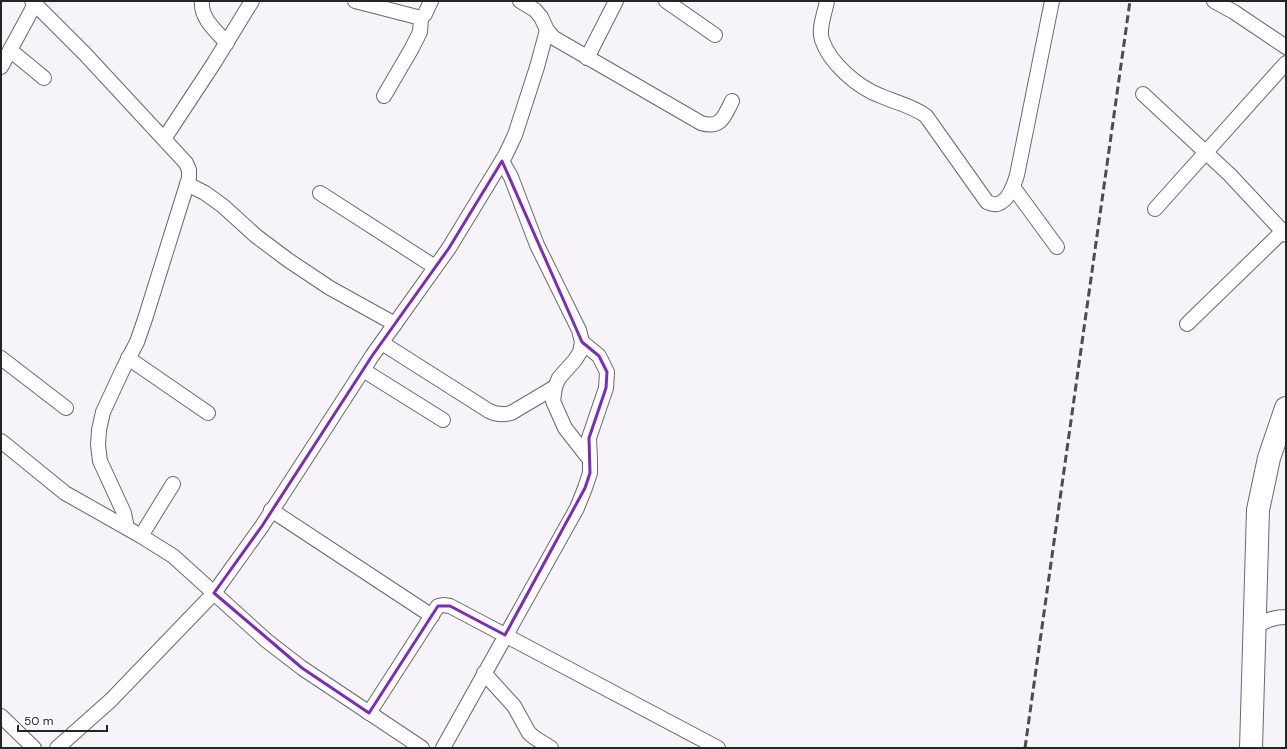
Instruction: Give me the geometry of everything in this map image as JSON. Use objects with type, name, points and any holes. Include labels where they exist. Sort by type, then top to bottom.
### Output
[{"type":"main road","points":[[1251,748],[1258,510],[1269,458],[1283,417]]},
{"type":"street","points":[[202,1],[202,11],[204,16],[227,44]]},
{"type":"street","points":[[164,139],[227,44],[252,1]]},
{"type":"street","points":[[354,1],[421,18]]},
{"type":"street","points":[[384,96],[420,32],[421,18],[425,14],[431,1]]},
{"type":"street","points":[[520,1],[535,10],[541,17],[547,30],[554,38],[701,123],[709,125],[716,124],[723,118],[732,101]]},
{"type":"street","points":[[587,58],[616,1]]},
{"type":"street","points":[[666,1],[715,35]]},
{"type":"street","points":[[828,1],[821,28],[822,40],[828,53],[840,68],[863,87],[880,96],[919,110],[926,116],[987,202],[994,205],[998,204],[1006,197],[1013,187],[1017,175],[1052,1]]},
{"type":"street","points":[[1,68],[33,2],[85,54],[164,139],[186,163],[189,170],[187,184],[145,319],[137,342],[103,412],[99,430],[98,445],[100,461],[124,514],[127,528]]},
{"type":"street","points":[[1219,2],[1286,47]]},
{"type":"street","points":[[57,748],[110,700],[214,593],[271,510],[363,370],[449,248],[502,161],[515,135],[537,67],[547,30]]},
{"type":"street","points":[[10,50],[44,78]]},
{"type":"street","points":[[1155,210],[1286,63]]},
{"type":"street","points":[[1143,94],[1230,175],[1284,233],[1187,324]]},
{"type":"street","points":[[502,161],[538,245],[579,330],[582,342],[580,352],[559,378],[555,387],[552,401],[564,428],[590,460]]},
{"type":"street","points":[[187,184],[205,193],[223,206],[256,236],[288,260],[330,288],[395,324]]},
{"type":"street","points":[[1013,187],[1057,247]]},
{"type":"street","points":[[320,193],[435,267]]},
{"type":"street","points":[[443,748],[577,508],[585,488],[590,472],[589,438],[606,388],[607,372],[599,356],[582,342]]},
{"type":"street","points":[[382,343],[496,414],[503,415],[512,413],[555,387]]},
{"type":"street","points":[[1,358],[66,408]]},
{"type":"street","points":[[128,358],[208,413]]},
{"type":"street","points":[[363,370],[443,420]]},
{"type":"street","points":[[1,441],[65,494],[141,536],[173,556],[267,641],[302,668],[422,748]]},
{"type":"street","points":[[141,536],[173,484]]},
{"type":"street","points":[[271,510],[432,616]]},
{"type":"street","points":[[369,713],[438,606],[443,605],[450,606],[718,748]]},
{"type":"street","points":[[1255,628],[1272,618],[1286,617]]},
{"type":"street","points":[[484,673],[514,706],[529,733],[551,748]]},
{"type":"street","points":[[1,716],[34,748]]},
{"type":"highlighted area","points":[[502,161],[582,342],[599,356],[607,372],[606,388],[589,438],[590,473],[585,488],[505,635],[450,606],[438,606],[369,713],[302,668],[214,593],[262,526],[372,356],[449,248]]},
{"type":"railway","points":[[1025,748],[1130,1]]}]
